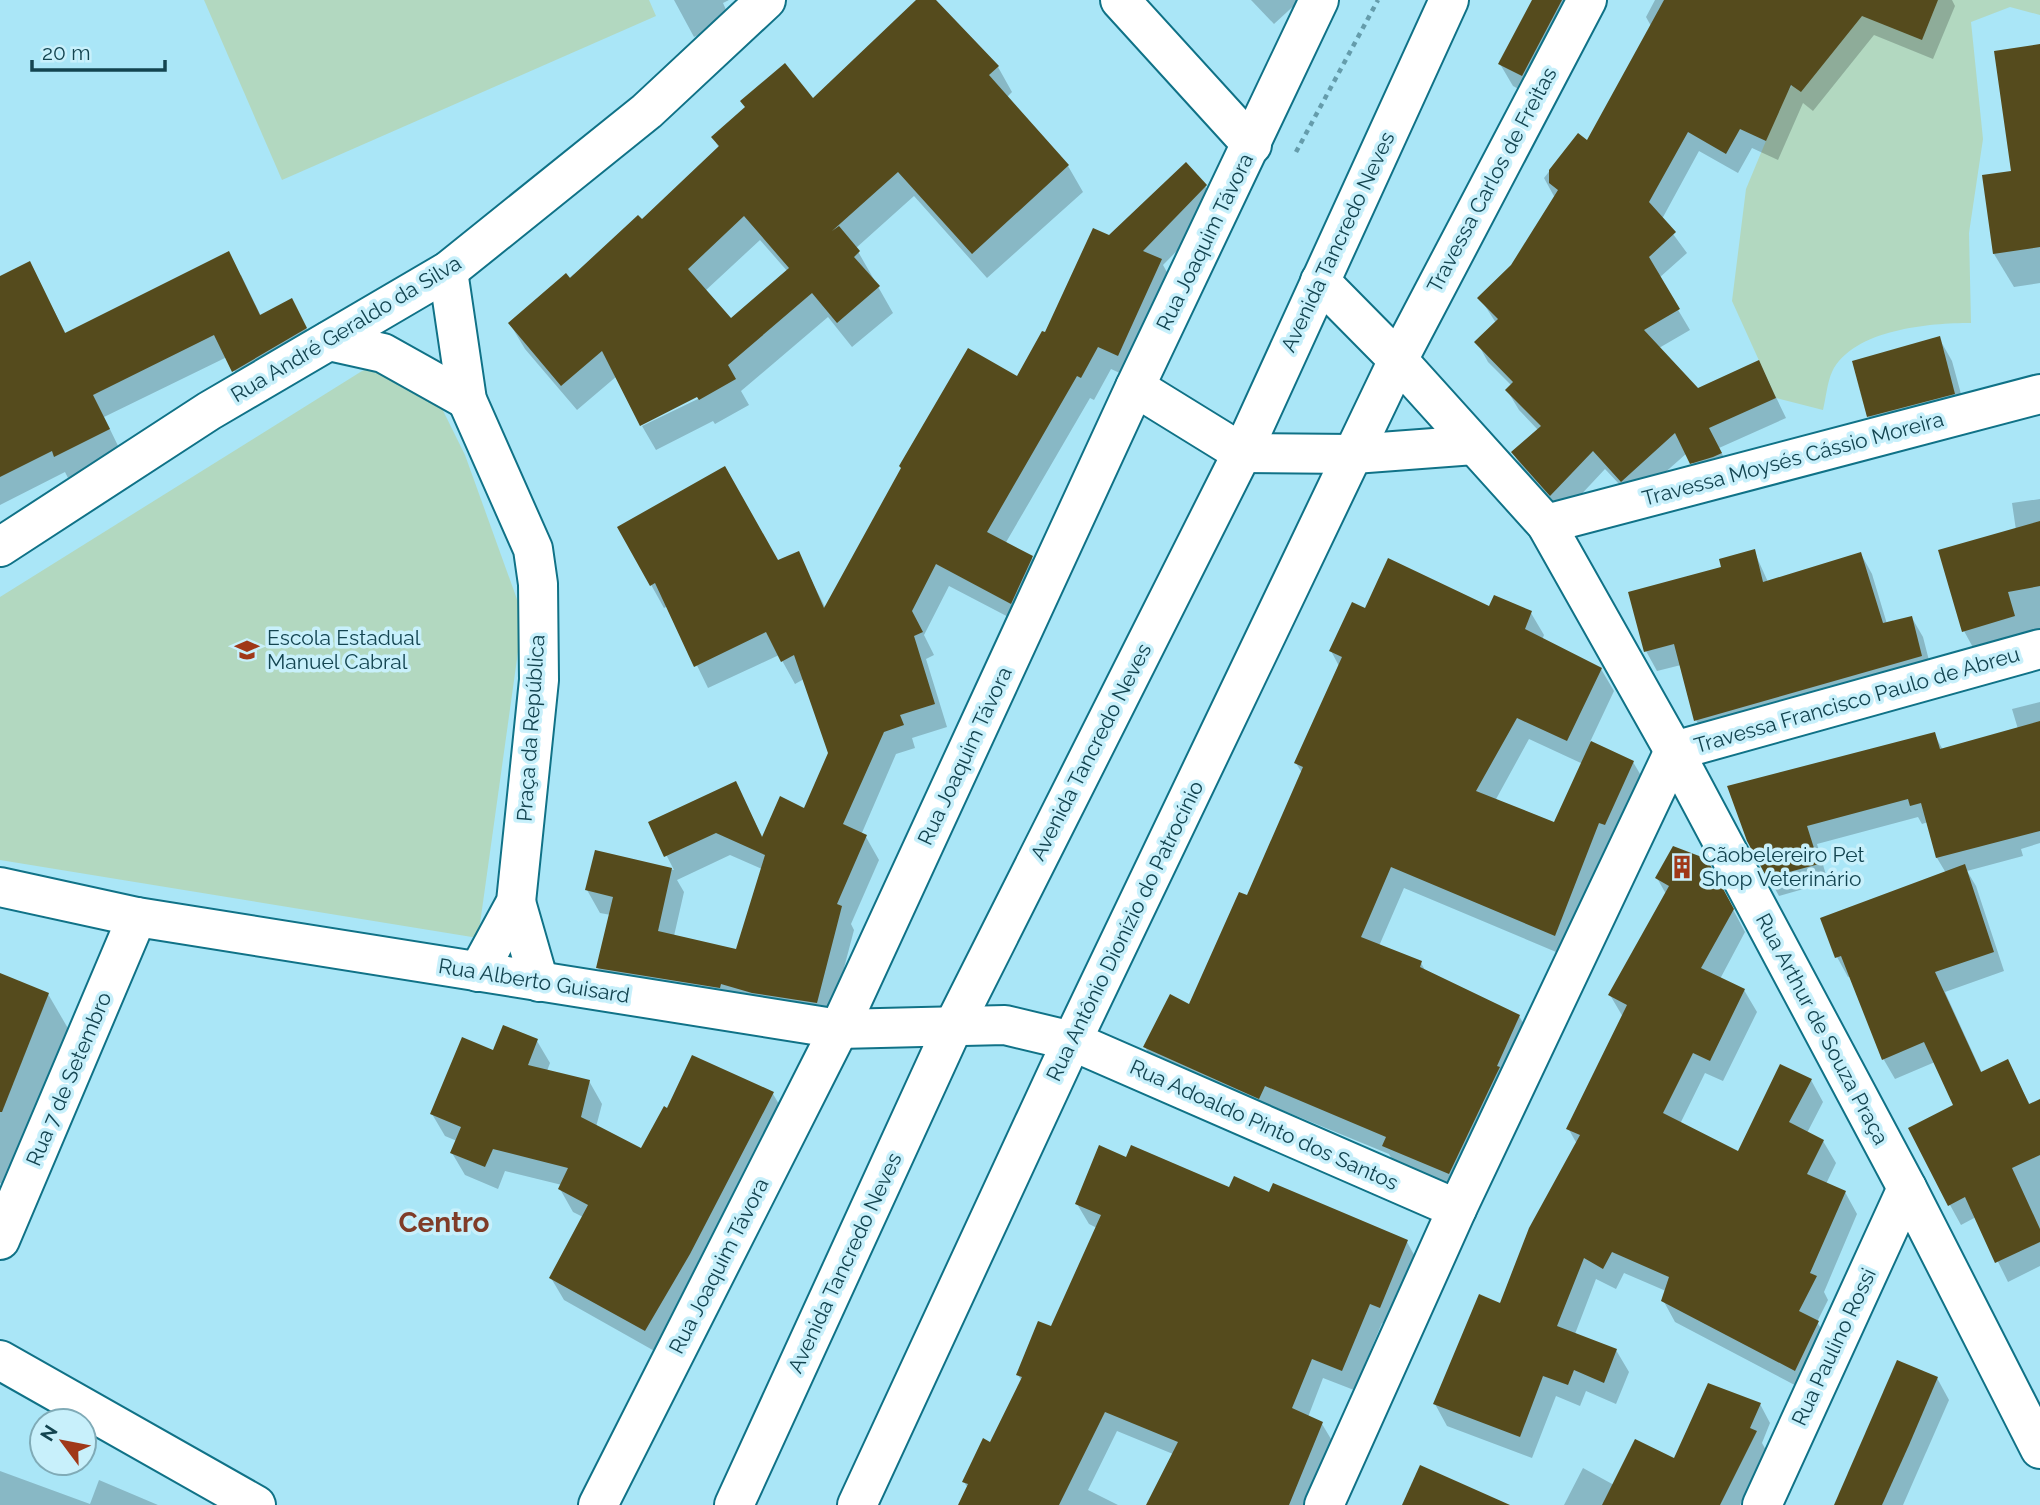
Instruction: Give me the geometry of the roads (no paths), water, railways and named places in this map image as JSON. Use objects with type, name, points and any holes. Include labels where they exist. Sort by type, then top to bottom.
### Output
[{"type":"street","name":"Rua André Geraldo da Silva","points":[[0,547],[209,411],[448,271],[647,111],[766,0]]},
{"type":"street","points":[[1120,0],[1252,145]]},
{"type":"street","name":"Rua Joaquim Távora","points":[[598,1505],[839,1029],[1135,387],[1319,0]]},
{"type":"street","name":"Avenida Tancredo Neves","points":[[734,1505],[953,1027],[1242,453],[1449,0]]},
{"type":"street","name":"Travessa Carlos de Freitas","points":[[1398,360],[1587,0]]},
{"type":"street","name":"Praça da República","points":[[448,271],[467,400],[533,549],[538,584],[538,680],[516,902],[539,982]]},
{"type":"street","name":"Rua Arthur de Souza Praça","points":[[1320,281],[1398,360],[1546,524],[1674,751],[1907,1188],[2040,1449]]},
{"type":"street","points":[[329,341],[383,352],[467,400]]},
{"type":"street","name":"Rua Antônio Dionízio do Patrocínio","points":[[857,1505],[1072,1041],[1398,360]]},
{"type":"street","points":[[1135,387],[1242,453],[1354,454],[1474,445]]},
{"type":"street","name":"Travessa Moysés Cássio Moreira","points":[[1546,524],[2040,394]]},
{"type":"street","name":"Travessa Francisco Paulo de Abreu","points":[[1674,751],[2040,649]]},
{"type":"street","points":[[1324,1505],[1457,1209],[1674,751]]},
{"type":"street","name":"Rua Alberto Guisard","points":[[0,887],[137,917],[839,1029],[1005,1025],[1072,1041]]},
{"type":"street","name":"Praça da República","points":[[478,972],[516,902]]},
{"type":"street","name":"Rua 7 de Setembro","points":[[0,1240],[137,917]]},
{"type":"street","name":"Rua Adoaldo Pinto dos Santos","points":[[1072,1041],[1457,1209]]},
{"type":"street","name":"Rua Paulino Rossi","points":[[1762,1505],[1907,1188]]},
{"type":"street","points":[[0,1360],[256,1505]]},
{"type":"place","name":"Escola Estadual Manuel Cabral","points":[[247,650]]},
{"type":"place","name":"Cãobelereiro Pet Shop Veterinário","points":[[1682,867]]},
{"type":"district","name":"Centro","points":[[444,1222]]}]
